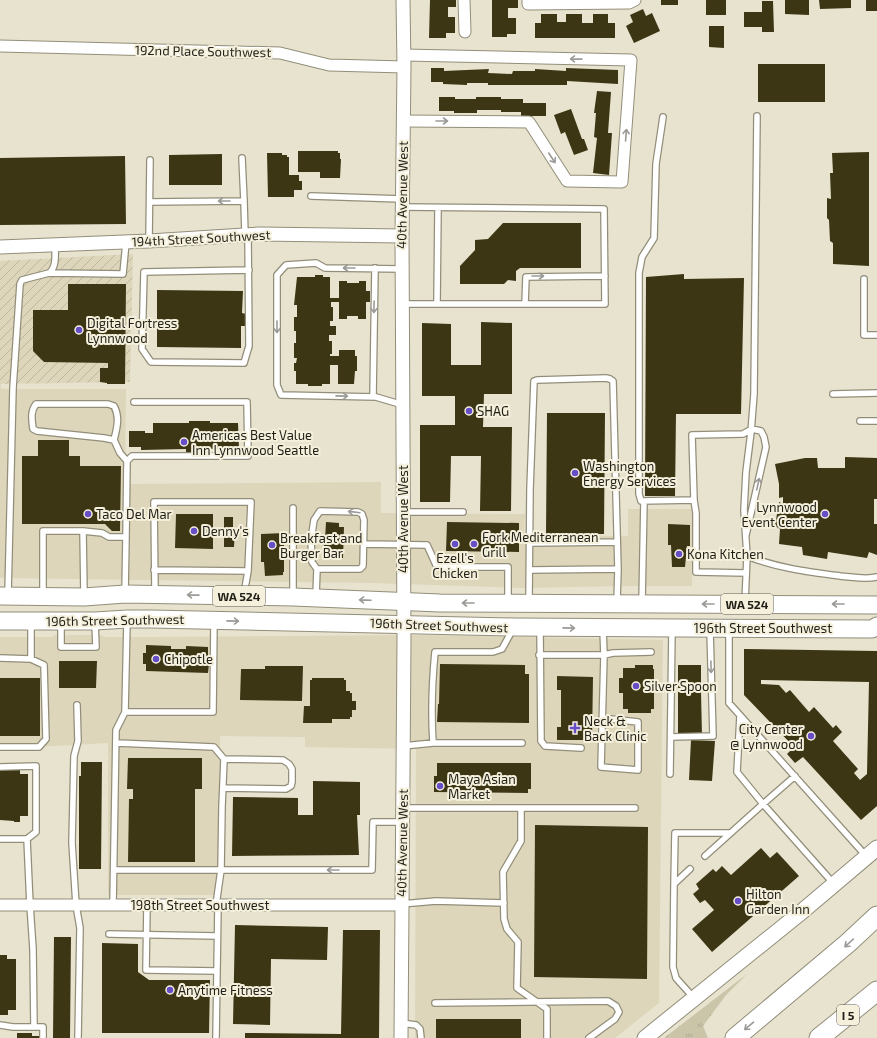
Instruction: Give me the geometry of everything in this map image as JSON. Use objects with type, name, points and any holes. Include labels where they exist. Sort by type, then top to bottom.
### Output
[{"type":"highway","points":[[735,1038],[848,943],[877,916]]},
{"type":"highway","name":"I 5","points":[[818,1038],[877,992]]},
{"type":"main road","name":"196th Street Southwest","points":[[4,596],[84,597],[125,594],[155,594],[293,597],[404,602],[877,605]]},
{"type":"main road","name":"196th Street Southwest","points":[[0,621],[95,621],[127,618],[603,628],[872,629],[877,626]]},
{"type":"main road","points":[[644,1038],[695,999],[873,852]]},
{"type":"street","name":"40th Avenue West","points":[[401,1038],[404,625],[402,304],[404,61],[403,0]]},
{"type":"street","points":[[464,0],[465,32]]},
{"type":"street","points":[[528,0],[528,4],[629,3],[635,0]]},
{"type":"street","name":"192nd Place Southwest","points":[[0,46],[280,52],[329,65],[404,61],[631,60],[622,182],[567,181],[529,122],[403,121]]},
{"type":"street","name":"194th Street Southwest","points":[[0,247],[149,241],[247,235],[402,236]]},
{"type":"street","name":"198th Street Southwest","points":[[0,905],[401,904]]},
{"type":"lane","points":[[746,604],[747,556],[744,510],[746,472],[752,429],[754,394],[757,116]]},
{"type":"lane","points":[[663,117],[656,164],[654,238],[642,257],[639,273],[639,494],[641,501],[694,500]]},
{"type":"lane","points":[[242,158],[249,270],[249,346],[244,364],[151,362],[142,349],[144,272],[249,270]]},
{"type":"lane","points":[[149,241],[150,160]]},
{"type":"lane","points":[[311,196],[402,203],[438,208],[604,209],[605,304],[402,304]]},
{"type":"lane","points":[[150,202],[244,201]]},
{"type":"lane","points":[[437,304],[438,208]]},
{"type":"lane","points":[[4,596],[13,388],[20,284],[22,280],[49,273],[124,274],[126,242]]},
{"type":"lane","points":[[49,273],[54,266],[55,245]]},
{"type":"lane","points":[[402,269],[325,268],[316,263],[286,265],[277,275],[276,385],[281,395],[373,397],[403,405]]},
{"type":"lane","points":[[373,397],[375,268]]},
{"type":"lane","points":[[525,304],[526,276],[605,276]]},
{"type":"lane","points":[[864,279],[864,335],[877,335]]},
{"type":"lane","points":[[529,603],[530,489],[534,381],[606,378],[613,381],[618,569],[617,604]]},
{"type":"lane","points":[[834,394],[877,393]]},
{"type":"lane","points":[[127,461],[132,456],[248,456],[247,402],[134,402]]},
{"type":"lane","points":[[114,440],[38,431],[33,429],[32,410],[36,404],[108,404],[114,406],[118,422],[114,440],[120,453],[127,461],[125,594]]},
{"type":"lane","points":[[860,421],[877,421]]},
{"type":"lane","points":[[746,535],[766,447],[761,431],[752,429],[742,434],[692,435],[694,500],[696,513],[696,572],[746,573]]},
{"type":"lane","points":[[642,604],[644,501]]},
{"type":"lane","points":[[155,594],[154,502],[251,502],[248,571],[244,596]]},
{"type":"lane","points":[[293,508],[293,597]]},
{"type":"lane","points":[[316,598],[317,569],[312,562],[314,520],[320,511],[358,512],[362,514],[364,520],[364,544],[363,566],[360,570],[317,569]]},
{"type":"lane","points":[[403,512],[463,512]]},
{"type":"lane","points":[[43,597],[43,531],[83,531],[102,533],[109,537],[126,538]]},
{"type":"lane","points":[[83,531],[84,597]]},
{"type":"lane","points":[[530,543],[617,542]]},
{"type":"lane","points":[[364,544],[427,545],[437,567],[508,567],[508,603]]},
{"type":"lane","points":[[747,556],[767,564],[811,572],[869,579],[877,577]]},
{"type":"lane","points":[[530,570],[618,569]]},
{"type":"lane","points":[[154,570],[248,571]]},
{"type":"lane","points":[[113,905],[116,730],[125,712],[127,618]]},
{"type":"lane","points":[[125,712],[213,712],[214,620]]},
{"type":"lane","points":[[31,621],[31,658]]},
{"type":"lane","points":[[61,621],[61,647],[96,647],[95,621]]},
{"type":"lane","points":[[433,743],[431,721],[435,652],[494,652],[502,649],[514,627]]},
{"type":"lane","points":[[540,627],[539,655],[541,741],[545,746],[581,748]]},
{"type":"lane","points":[[602,718],[638,722],[638,770],[601,767],[602,718],[604,656],[603,628]]},
{"type":"lane","points":[[670,774],[672,628]]},
{"type":"lane","points":[[671,736],[713,736],[710,628]]},
{"type":"lane","points":[[729,628],[729,703],[795,776],[873,852]]},
{"type":"lane","points":[[539,655],[604,656],[613,653],[651,652]]},
{"type":"lane","points":[[0,658],[31,658],[44,665],[46,739],[39,747],[0,747]]},
{"type":"lane","points":[[77,704],[78,740],[74,756],[72,843],[76,905],[80,928],[78,1038]]},
{"type":"lane","points":[[740,716],[737,772],[834,884]]},
{"type":"lane","points":[[116,743],[214,747],[224,759],[221,870],[217,905],[216,1038]]},
{"type":"lane","points":[[402,746],[433,743],[522,743]]},
{"type":"lane","points":[[223,788],[286,789],[291,786],[292,782],[292,768],[283,760],[224,759]]},
{"type":"lane","points":[[0,767],[36,766],[36,832],[27,839],[0,839]]},
{"type":"lane","points":[[705,856],[795,776]]},
{"type":"lane","points":[[402,808],[635,808]]},
{"type":"lane","points":[[521,808],[521,841],[503,872],[504,918],[507,929],[518,942],[517,988],[547,1009],[547,1038]]},
{"type":"lane","points":[[114,870],[372,870],[373,822],[402,822]]},
{"type":"lane","points":[[695,999],[676,978],[672,967],[675,833],[730,834]]},
{"type":"lane","points":[[27,839],[33,949],[34,1027]]},
{"type":"lane","points":[[674,884],[690,869]]},
{"type":"lane","points":[[401,904],[436,901],[504,903]]},
{"type":"lane","points":[[147,905],[146,970],[217,971]]},
{"type":"lane","points":[[109,934],[217,936]]},
{"type":"lane","points":[[435,1003],[608,1000],[616,1006],[619,1012],[615,1019],[589,1038]]},
{"type":"lane","points":[[401,1023],[416,1025],[421,1032],[421,1038]]},
{"type":"lane","points":[[0,1025],[13,1027],[43,1027],[43,1038]]},
{"type":"shaded area","points":[[133,254],[130,382],[0,384],[0,261]]},
{"type":"shaded area","points":[[0,373],[1,389],[126,389],[125,484],[381,482],[381,513],[525,514],[524,535],[628,536],[628,509],[693,509],[692,586],[522,588],[373,583],[0,578]]},
{"type":"shaded area","points":[[55,635],[147,637],[422,635],[663,640],[659,1003],[615,1038],[415,1038],[416,749],[305,747],[305,737],[220,736],[222,895],[108,895],[108,743],[0,749],[0,637],[52,637]]},
{"type":"green space","points":[[747,974],[726,995],[703,1026],[708,1038],[664,1038]]},
{"type":"building","points":[[430,0],[456,0],[456,7],[448,7],[448,17],[455,17],[455,33],[446,33],[446,38],[429,38]]},
{"type":"building","points":[[492,0],[518,0],[518,8],[508,8],[508,18],[516,18],[516,34],[507,34],[507,37],[492,37]]},
{"type":"building","points":[[661,0],[678,0],[678,5],[661,5]]},
{"type":"building","points":[[706,0],[726,0],[726,15],[706,15]]},
{"type":"building","points":[[785,0],[809,0],[809,15],[785,14]]},
{"type":"building","points":[[819,0],[851,0],[851,8],[820,9]]},
{"type":"building","points":[[866,0],[877,0],[877,11],[866,11]]},
{"type":"building","points":[[762,1],[773,1],[774,32],[762,32],[762,27],[744,27],[744,12],[762,12]]},
{"type":"building","points":[[643,9],[646,16],[652,13],[660,31],[634,43],[626,26],[633,22],[630,15]]},
{"type":"building","points":[[541,14],[557,14],[557,22],[566,22],[566,14],[582,14],[582,23],[593,23],[593,14],[608,14],[608,23],[615,23],[615,38],[535,38],[535,23],[541,23]]},
{"type":"building","points":[[709,26],[724,26],[724,48],[709,47]]},
{"type":"building","points":[[758,64],[825,64],[825,102],[758,102]]},
{"type":"building","points":[[431,68],[444,68],[444,71],[489,69],[488,73],[512,74],[513,71],[535,71],[535,69],[566,71],[566,68],[618,70],[618,84],[567,81],[567,85],[488,85],[488,83],[467,83],[467,85],[443,84],[443,82],[431,82]]},
{"type":"building","points":[[597,91],[611,92],[608,133],[612,133],[609,175],[593,173],[597,138],[594,137],[596,113],[594,113]]},
{"type":"building","points":[[439,97],[476,99],[476,97],[501,97],[501,99],[523,99],[523,103],[546,103],[546,116],[521,116],[521,112],[501,112],[501,110],[477,110],[477,113],[454,113],[454,111],[439,111]]},
{"type":"building","points":[[571,109],[582,139],[584,139],[588,150],[574,155],[565,132],[561,134],[554,115]]},
{"type":"building","points":[[298,151],[338,151],[341,159],[340,178],[320,178],[320,172],[298,172]]},
{"type":"building","points":[[869,152],[869,266],[833,264],[833,243],[830,241],[829,220],[827,218],[827,198],[831,199],[830,173],[833,173],[832,153]]},
{"type":"building","points":[[267,153],[282,153],[282,155],[287,155],[287,157],[289,157],[289,175],[299,175],[299,181],[302,181],[302,190],[294,190],[294,197],[268,197]]},
{"type":"building","points":[[222,154],[222,185],[169,185],[169,155]]},
{"type":"building","points":[[125,156],[126,224],[0,225],[0,158]]},
{"type":"building","points":[[503,223],[581,223],[581,268],[520,268],[516,271],[516,281],[508,280],[504,284],[460,284],[460,266],[475,250],[475,240],[488,239]]},
{"type":"building","points":[[684,274],[684,279],[744,278],[741,414],[676,414],[675,496],[645,496],[646,277]]},
{"type":"building","points":[[315,275],[330,277],[330,298],[339,298],[339,281],[359,283],[359,281],[366,281],[366,291],[370,291],[370,302],[366,302],[366,319],[358,319],[358,316],[347,316],[347,319],[339,319],[339,302],[331,302],[331,307],[333,307],[333,321],[330,321],[330,326],[336,326],[336,335],[329,335],[329,341],[332,341],[332,354],[330,354],[330,356],[339,356],[339,350],[355,350],[355,356],[357,356],[357,371],[355,371],[354,384],[338,384],[338,365],[330,365],[330,384],[322,384],[322,386],[308,386],[308,384],[296,384],[296,371],[294,371],[294,363],[296,363],[297,358],[294,358],[296,331],[294,331],[294,317],[297,317],[297,305],[294,305],[297,277],[315,277]]},
{"type":"building","name":"Digital Fortress Lynnwood","points":[[68,284],[126,284],[125,384],[107,384],[100,382],[100,368],[108,368],[108,363],[44,362],[33,351],[33,310],[68,310]]},
{"type":"building","points":[[157,290],[243,291],[242,313],[246,314],[246,326],[241,326],[241,348],[157,347]]},
{"type":"building","name":"SHAG","points":[[481,322],[512,323],[512,394],[484,394],[483,427],[512,427],[511,511],[480,511],[481,456],[451,456],[450,502],[420,502],[420,425],[455,425],[455,396],[422,396],[422,323],[451,324],[451,365],[481,365]]},
{"type":"building","name":"Washington Energy Services","points":[[547,413],[605,413],[604,534],[546,534]]},
{"type":"building","name":"Americas Best Value Inn Lynnwood Seattle","points":[[189,421],[238,423],[239,449],[207,449],[207,452],[186,452],[186,449],[141,450],[141,447],[129,447],[129,431],[145,431],[145,433],[153,433],[153,423],[189,423]]},
{"type":"building","points":[[38,440],[69,440],[69,456],[80,456],[80,466],[121,466],[120,531],[112,531],[105,524],[22,524],[22,456],[38,456]]},
{"type":"building","name":"Lynnwood Event Center","points":[[845,457],[877,458],[877,499],[874,499],[874,524],[877,524],[877,555],[869,552],[867,558],[828,552],[827,559],[803,555],[802,547],[779,544],[780,529],[775,526],[779,502],[783,504],[783,497],[779,498],[779,484],[775,464],[805,458],[817,458],[818,468],[845,468]]},
{"type":"building","name":"Denny's","points":[[176,514],[213,514],[213,549],[175,548]]},
{"type":"building","points":[[224,517],[233,517],[233,527],[235,527],[234,547],[224,547]]},
{"type":"building","points":[[326,522],[339,523],[339,527],[344,527],[343,558],[324,558],[324,545],[322,545],[322,539],[325,539]]},
{"type":"building","points":[[447,522],[519,523],[519,552],[446,551]]},
{"type":"building","name":"Kona Kitchen","points":[[668,524],[690,525],[690,546],[687,546],[685,567],[672,567],[671,545],[668,545]]},
{"type":"building","name":"Breakfast and Burger Bar","points":[[284,533],[283,575],[265,576],[264,562],[261,562],[261,534]]},
{"type":"building","points":[[146,645],[171,646],[171,649],[186,649],[186,646],[208,647],[208,673],[146,671],[146,664],[143,664],[143,653],[146,653]]},
{"type":"building","name":"City Center @ Lynnwood","points":[[744,649],[877,651],[877,806],[861,820],[803,757],[795,763],[787,754],[794,747],[744,695]],"holes":[[[761,680],[869,682],[867,774],[860,780],[854,773],[858,769],[833,741],[842,732],[836,725],[833,728],[814,707],[809,712],[790,690],[786,693],[779,685],[761,684]]]},
{"type":"building","points":[[59,661],[97,661],[96,688],[59,688]]},
{"type":"building","points":[[440,664],[525,665],[525,674],[529,674],[529,723],[437,722]]},
{"type":"building","name":"Silver Spoon","points":[[635,665],[653,665],[654,709],[651,709],[651,713],[628,713],[628,709],[623,709],[623,693],[619,693],[619,678],[623,678],[623,668],[635,668]]},
{"type":"building","points":[[678,665],[701,665],[701,688],[678,688]]},
{"type":"building","points":[[265,666],[303,666],[302,701],[240,700],[241,669],[265,669]]},
{"type":"building","points":[[557,676],[593,677],[592,740],[557,740],[557,727],[561,727],[561,690],[557,690]]},
{"type":"building","points":[[0,678],[40,678],[40,736],[0,736]]},
{"type":"building","points":[[312,678],[344,678],[344,680],[346,680],[346,691],[350,691],[350,693],[352,693],[352,701],[356,701],[356,710],[352,710],[352,717],[350,717],[350,719],[332,719],[332,723],[303,723],[304,706],[310,706],[310,680],[312,680]]},
{"type":"building","points":[[678,692],[701,692],[702,736],[678,736]]},
{"type":"building","points":[[691,740],[715,741],[712,781],[689,780]]},
{"type":"building","points":[[128,758],[202,758],[202,789],[195,789],[195,862],[128,862],[129,799],[133,799],[133,789],[127,789]]},
{"type":"building","points":[[81,762],[102,762],[101,869],[79,869],[79,776],[81,776]]},
{"type":"building","points":[[437,763],[531,763],[531,789],[528,789],[528,793],[434,792],[434,776],[437,776]]},
{"type":"building","points":[[20,768],[20,774],[28,774],[28,816],[20,816],[20,822],[0,820],[0,769]]},
{"type":"building","points":[[313,781],[360,782],[360,815],[357,815],[359,855],[232,856],[233,797],[298,798],[298,815],[313,815]]},
{"type":"building","points":[[535,825],[648,827],[647,979],[534,977]]},
{"type":"building","name":"Hilton Garden Inn","points":[[761,848],[770,858],[777,852],[799,876],[712,952],[692,929],[714,910],[705,900],[700,903],[693,894],[699,889],[696,884],[713,869],[716,872],[722,866],[731,875]]},
{"type":"building","points":[[235,925],[328,927],[327,960],[271,959],[270,1025],[233,1024]]},
{"type":"building","points":[[343,930],[380,930],[379,1038],[245,1038],[245,1033],[341,1034]]},
{"type":"building","points":[[54,937],[71,937],[70,1038],[53,1038]]},
{"type":"building","points":[[102,943],[138,944],[138,972],[149,980],[210,980],[209,1033],[102,1033]]},
{"type":"building","points":[[0,955],[7,955],[7,959],[16,959],[16,1010],[8,1010],[8,1015],[0,1015]]},
{"type":"building","points":[[436,1019],[521,1019],[521,1038],[436,1038]]},
{"type":"building","points":[[17,1033],[32,1033],[32,1036],[40,1036],[40,1038],[17,1038]]},
{"type":"place","name":"Digital Fortress Lynnwood","points":[[79,330]]},
{"type":"place","name":"SHAG","points":[[469,411]]},
{"type":"place","name":"Americas Best Value Inn Lynnwood Seattle","points":[[184,442]]},
{"type":"place","name":"Washington Energy Services","points":[[575,473]]},
{"type":"place","name":"Taco Del Mar","points":[[88,514]]},
{"type":"place","name":"Lynnwood Event Center","points":[[825,514]]},
{"type":"place","name":"Denny's","points":[[194,531]]},
{"type":"place","name":"Ezell's Chicken","points":[[455,544]]},
{"type":"place","name":"Fork Mediterranean Grill","points":[[474,544]]},
{"type":"place","name":"Breakfast and Burger Bar","points":[[272,545]]},
{"type":"place","name":"Kona Kitchen","points":[[679,554]]},
{"type":"place","name":"Chipotle","points":[[156,659]]},
{"type":"place","name":"Silver Spoon","points":[[636,686]]},
{"type":"place","name":"Neck & Back Clinic","points":[[575,728]]},
{"type":"place","name":"City Center @ Lynnwood","points":[[811,736]]},
{"type":"place","name":"Maya Asian Market","points":[[440,786]]},
{"type":"place","name":"Hilton Garden Inn","points":[[738,901]]},
{"type":"place","name":"Anytime Fitness","points":[[170,990]]}]
